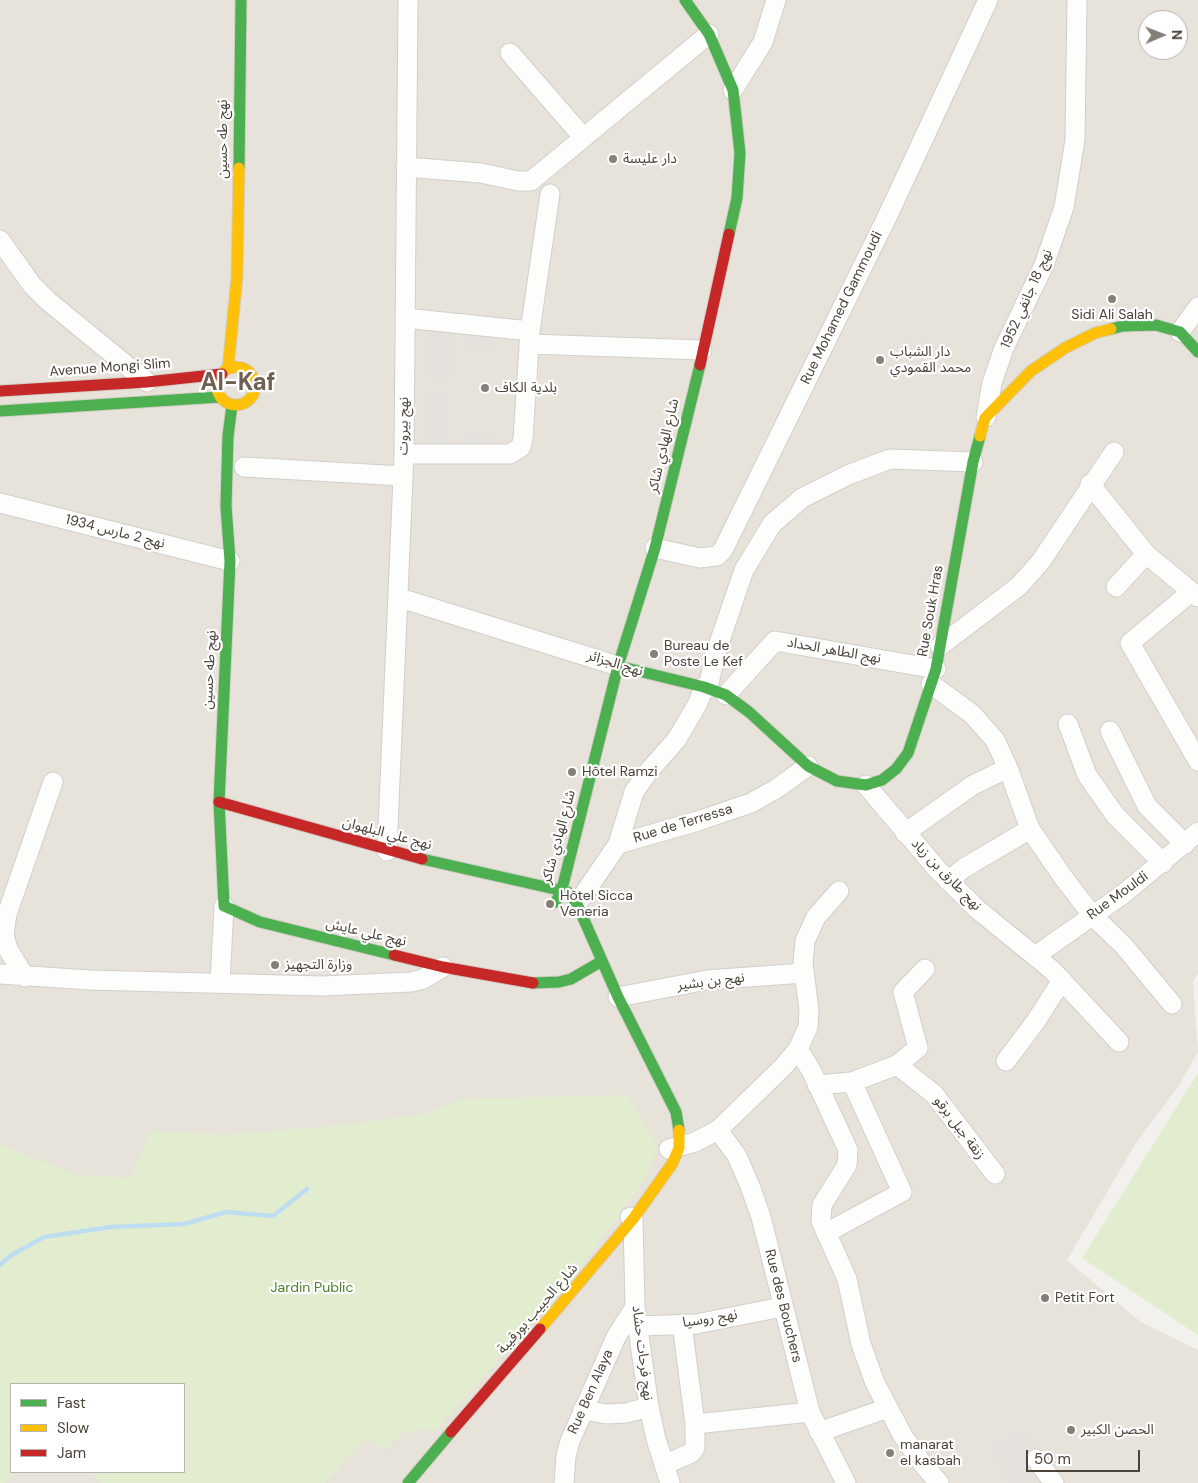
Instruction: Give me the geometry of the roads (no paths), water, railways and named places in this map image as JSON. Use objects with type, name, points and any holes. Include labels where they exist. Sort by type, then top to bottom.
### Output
[{"type":"main road","name":"نهج طه حسين","points":[[241,0],[237,277],[243,342]]},
{"type":"main road","name":"شارع الهادي شاكر","points":[[550,889],[558,906],[618,666],[655,548],[714,306],[737,198],[740,153],[733,90],[709,34],[685,0]]},
{"type":"main road","name":"نهج طه حسين","points":[[225,371],[237,277]]},
{"type":"main road","points":[[985,418],[1012,388],[1031,371],[1065,348],[1095,333],[1123,326],[1156,325],[1180,332],[1198,352]]},
{"type":"main road","points":[[245,365],[252,375],[255,391],[244,408],[232,405],[220,396],[217,389],[225,371],[245,365]]},
{"type":"main road","name":"Avenue Mongi Slim","points":[[0,391],[147,382],[225,371]]},
{"type":"main road","points":[[0,411],[220,396]]},
{"type":"main road","name":"نهج طه حسين","points":[[218,802],[230,561],[230,538],[226,506],[228,436],[232,405]]},
{"type":"main road","name":"Rue Souk Hras","points":[[866,785],[882,780],[896,769],[908,753],[933,677],[974,462],[985,418]]},
{"type":"main road","name":"نهج طه حسين","points":[[230,538],[238,515]]},
{"type":"main road","name":"نهج الجزائر","points":[[618,666],[706,688],[726,695],[749,712],[808,766],[837,780],[866,785]]},
{"type":"main road","points":[[218,802],[223,849],[224,906]]},
{"type":"main road","name":"نهج علي البلهوان","points":[[218,802],[387,851],[550,889],[562,889]]},
{"type":"main road","points":[[562,889],[577,904],[618,997],[676,1112],[680,1129],[669,1144]]},
{"type":"main road","name":"نهج علي عايش","points":[[224,906],[260,922],[443,967],[535,983],[559,982],[570,979],[602,961]]},
{"type":"main road","name":"شارع الحبيب بورقيبة","points":[[408,1483],[629,1216],[663,1162],[669,1144]]},
{"type":"main road","name":"شارع الحبيب بورقيبة","points":[[396,1483],[629,1216]]},
{"type":"street","name":"نهج بيروت","points":[[387,851],[400,598],[404,476],[408,0]]},
{"type":"street","points":[[733,90],[763,42],[776,0]]},
{"type":"street","name":"Rue Mohamed Gammoudi","points":[[655,548],[700,558],[717,556],[723,550],[888,215],[988,0]]},
{"type":"street","name":"نهج 18 جانفي 1952","points":[[985,418],[992,383],[1004,348],[1044,265],[1064,207],[1075,140],[1077,0]]},
{"type":"street","points":[[406,167],[482,172],[518,181],[531,181],[709,34]]},
{"type":"street","points":[[510,53],[583,137]]},
{"type":"street","points":[[404,454],[510,454],[516,451],[523,439],[530,337],[550,194]]},
{"type":"street","points":[[0,240],[32,285],[48,301],[147,382]]},
{"type":"street","points":[[1180,332],[1198,307]]},
{"type":"street","points":[[405,318],[530,337],[702,350]]},
{"type":"street","points":[[940,646],[1020,586],[1041,561],[1090,484],[1114,452]]},
{"type":"street","points":[[618,844],[634,792],[648,772],[677,739],[706,688],[715,655],[744,570],[772,524],[802,498],[848,475],[890,459],[974,462]]},
{"type":"street","points":[[244,467],[404,476]]},
{"type":"street","points":[[1090,484],[1146,554],[1195,595],[1130,643],[1198,761]]},
{"type":"street","name":"نهج 2 مارس 1934","points":[[0,503],[230,561]]},
{"type":"street","points":[[1116,587],[1146,554]]},
{"type":"street","name":"نهج الجزائر","points":[[400,598],[618,666]]},
{"type":"street","name":"نهج الطاهر الحداد","points":[[726,695],[774,641],[933,677]]},
{"type":"street","points":[[933,677],[972,714],[994,740],[1008,768],[1030,829],[1092,916],[1124,946],[1172,1004]]},
{"type":"street","points":[[1068,724],[1087,775],[1115,815],[1162,863]]},
{"type":"street","points":[[1110,731],[1147,806],[1192,838]]},
{"type":"street","name":"Rue de Terressa","points":[[577,904],[618,844],[698,821],[751,803],[776,789],[808,766]]},
{"type":"street","points":[[905,832],[972,785],[1008,768]]},
{"type":"street","points":[[25,977],[8,949],[4,935],[7,914],[53,782]]},
{"type":"street","name":"نهج طارق بن زياد","points":[[866,785],[948,881],[977,909],[1062,980],[1119,1042]]},
{"type":"street","points":[[948,881],[964,868],[1030,829]]},
{"type":"street","name":"Rue Mouldi","points":[[1035,956],[1122,895],[1192,838]]},
{"type":"street","points":[[669,1144],[718,1130],[783,1067],[798,1049],[808,1027],[809,1010],[804,973],[805,941],[809,928],[824,907],[839,891]]},
{"type":"street","points":[[220,984],[224,906]]},
{"type":"street","points":[[0,974],[25,977],[323,986],[411,982],[423,979],[443,967]]},
{"type":"street","points":[[817,1085],[852,1082],[897,1065],[918,1048],[903,992],[925,969]]},
{"type":"street","name":"نهج بن بشير","points":[[618,997],[707,980],[804,973]]},
{"type":"street","points":[[1006,1061],[1036,1021],[1062,980]]},
{"type":"street","points":[[798,1049],[845,1142],[849,1157],[848,1165],[822,1205],[821,1220],[848,1279],[861,1344],[875,1383],[903,1436],[937,1482]]},
{"type":"street","name":"زنقة جبل برقو","points":[[897,1065],[934,1094],[995,1174]]},
{"type":"street","points":[[826,1233],[902,1192],[852,1082]]},
{"type":"street","name":"Rue des Bouchers","points":[[718,1130],[737,1156],[756,1202],[810,1412],[846,1483]]},
{"type":"street","name":"نهج فرحات حشاد","points":[[629,1216],[635,1307],[649,1407],[670,1483]]},
{"type":"street","name":"Rue Ben Alaya","points":[[564,1483],[566,1456],[583,1410],[616,1337],[635,1307]]},
{"type":"street","name":"نهج روسيا","points":[[638,1326],[705,1323],[782,1307]]},
{"type":"street","points":[[664,1465],[692,1453],[695,1448],[694,1424],[682,1324]]},
{"type":"street","points":[[583,1410],[607,1414],[626,1413],[649,1407]]},
{"type":"street","points":[[819,1432],[888,1408]]},
{"type":"street","points":[[694,1424],[810,1412]]},
{"type":"street","points":[[1036,1459],[1054,1483]]},
{"type":"waterway","points":[[0,1265],[10,1256],[44,1237],[111,1227],[184,1224],[226,1212],[273,1216],[307,1189]]},
{"type":"place","name":"دار عليسة","points":[[613,159]]},
{"type":"place","name":"Sidi Ali Salah","points":[[1112,299]]},
{"type":"place","name":"دار الشباب محمد القمودي","points":[[880,360]]},
{"type":"place","name":"بلدية الكاف","points":[[485,388]]},
{"type":"place","name":"Bureau de Poste Le Kef","points":[[654,654]]},
{"type":"place","name":"Hôtel Ramzi","points":[[572,772]]},
{"type":"place","name":"Hôtel Sicca Veneria","points":[[550,904]]},
{"type":"place","name":"وزارة التجهيز","points":[[275,965]]},
{"type":"place","name":"Petit Fort","points":[[1045,1298]]},
{"type":"place","name":"الحصن الكبير","points":[[1071,1430]]},
{"type":"place","name":"manarat el kasbah","points":[[890,1453]]},
{"type":"district","name":"Al-Kaf","points":[[238,384]]},
{"type":"park label","name":"Jardin Public","points":[[312,1288]]}]
